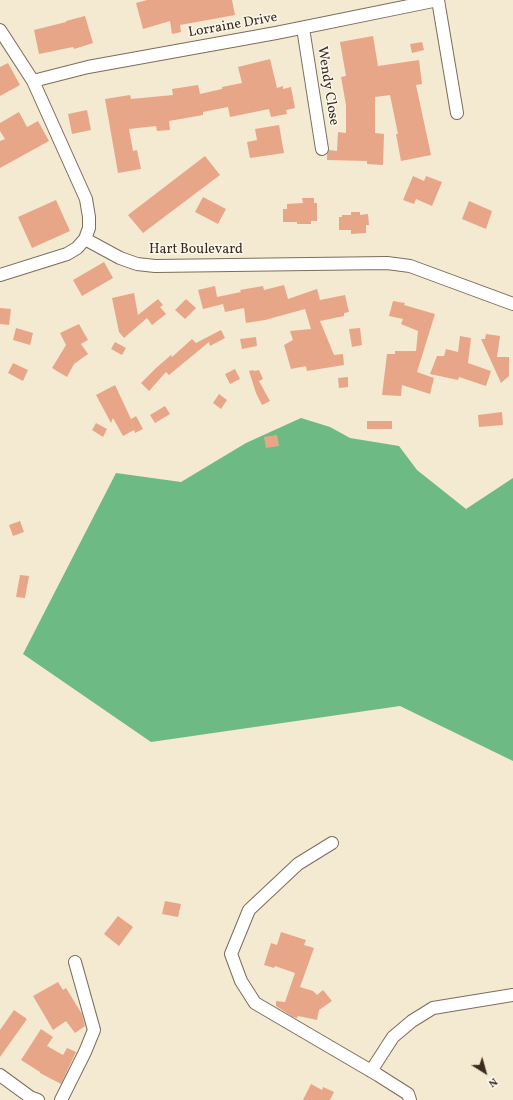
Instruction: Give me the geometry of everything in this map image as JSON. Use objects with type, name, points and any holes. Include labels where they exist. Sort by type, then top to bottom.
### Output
[{"type":"street","name":"Lorraine Drive","points":[[33,81],[88,67],[303,28],[438,0]]},
{"type":"street","points":[[438,0],[457,112]]},
{"type":"street","name":"Wendy Close","points":[[303,28],[322,149]]},
{"type":"street","points":[[0,30],[33,81],[86,199],[89,217],[89,228],[85,240],[77,248],[67,254],[0,275]]},
{"type":"street","name":"Hart Boulevard","points":[[85,240],[120,258],[137,264],[155,266],[387,263],[410,266],[513,304]]},
{"type":"street","points":[[332,843],[298,864],[249,910],[231,954],[241,981],[255,1003],[408,1094],[410,1100]]},
{"type":"street","points":[[61,1100],[85,1052],[94,1030],[75,962]]},
{"type":"street","points":[[371,1071],[393,1037],[412,1021],[434,1008],[513,995]]},
{"type":"street","points":[[0,1075],[30,1097],[38,1100]]},
{"type":"green space","points":[[301,418],[330,427],[350,438],[399,446],[417,470],[466,509],[513,478],[513,761],[400,706],[151,742],[23,654],[116,473],[181,482],[246,443]]},
{"type":"building","points":[[147,0],[232,0],[235,15],[180,25],[181,32],[172,34],[170,21],[143,29],[136,3]]},
{"type":"building","points":[[85,16],[93,43],[74,49],[73,47],[39,54],[34,30]]},
{"type":"building","points":[[373,36],[378,66],[419,60],[422,84],[416,85],[431,155],[401,161],[396,134],[398,134],[390,95],[375,97],[375,133],[384,134],[383,165],[367,164],[367,161],[327,160],[329,150],[337,151],[338,132],[346,133],[346,105],[341,77],[346,76],[340,42]]},
{"type":"building","points":[[422,42],[424,50],[412,53],[410,44]]},
{"type":"building","points":[[270,59],[277,88],[283,86],[283,89],[291,87],[295,108],[286,110],[287,114],[271,117],[269,109],[230,117],[228,107],[203,112],[203,115],[169,121],[170,130],[157,131],[156,126],[129,129],[133,151],[137,150],[141,169],[118,173],[105,99],[130,95],[131,99],[173,95],[172,89],[198,85],[200,94],[222,89],[222,87],[242,83],[238,67]]},
{"type":"building","points":[[8,63],[20,85],[0,96],[0,67]]},
{"type":"building","points":[[87,110],[91,130],[72,134],[68,114]]},
{"type":"building","points":[[19,112],[27,127],[38,121],[49,141],[0,168],[0,141],[5,139],[0,131],[0,123]]},
{"type":"building","points":[[279,125],[284,153],[250,158],[247,142],[257,140],[255,129]]},
{"type":"building","points":[[205,156],[220,175],[143,233],[128,215]]},
{"type":"building","points":[[413,176],[424,181],[426,176],[442,182],[432,206],[416,199],[414,204],[403,200]]},
{"type":"building","points":[[203,197],[226,209],[218,224],[195,212]]},
{"type":"building","points":[[302,198],[314,198],[314,203],[317,203],[317,221],[311,221],[311,224],[283,222],[283,209],[287,209],[287,204],[303,203]]},
{"type":"building","points":[[56,200],[70,231],[32,248],[18,217]]},
{"type":"building","points":[[469,201],[492,211],[486,229],[462,219]]},
{"type":"building","points":[[351,212],[360,212],[360,215],[368,214],[369,225],[366,225],[366,233],[351,234],[351,230],[339,230],[339,217],[342,217],[342,215],[351,215]]},
{"type":"building","points":[[104,262],[113,278],[82,296],[73,280]]},
{"type":"building","points":[[284,285],[288,299],[317,289],[320,300],[345,295],[349,312],[344,313],[344,316],[320,321],[334,355],[343,354],[344,365],[307,371],[306,366],[291,369],[284,345],[293,340],[290,331],[311,329],[305,309],[265,320],[246,323],[244,308],[225,312],[223,304],[203,309],[198,290],[215,286],[217,297],[241,292],[240,290],[263,286],[264,290]]},
{"type":"building","points":[[134,293],[138,315],[158,299],[163,305],[160,307],[166,314],[152,325],[147,318],[124,338],[119,332],[112,298]]},
{"type":"building","points":[[186,299],[196,308],[185,319],[175,310]]},
{"type":"building","points":[[393,301],[405,303],[404,305],[435,314],[417,372],[434,378],[430,394],[402,385],[401,396],[382,395],[387,354],[395,354],[395,351],[416,351],[418,331],[401,324],[403,319],[389,316]]},
{"type":"building","points":[[0,308],[11,309],[9,325],[0,324]]},
{"type":"building","points":[[79,324],[88,340],[81,344],[88,354],[74,364],[67,377],[52,368],[66,345],[60,333]]},
{"type":"building","points":[[16,328],[33,333],[30,345],[13,340]]},
{"type":"building","points":[[360,328],[362,345],[352,347],[349,329]]},
{"type":"building","points":[[221,330],[225,338],[210,346],[209,342],[169,375],[166,372],[149,391],[141,383],[171,355],[172,357],[192,339],[196,343]]},
{"type":"building","points":[[486,334],[500,336],[497,357],[509,357],[509,376],[501,383],[481,339],[485,339]]},
{"type":"building","points":[[460,336],[471,338],[468,363],[491,371],[486,386],[459,377],[458,380],[430,374],[437,356],[444,356],[446,349],[458,352]]},
{"type":"building","points":[[256,337],[257,346],[242,349],[240,339]]},
{"type":"building","points":[[115,342],[126,348],[122,355],[111,349]]},
{"type":"building","points":[[13,363],[28,370],[23,381],[8,373]]},
{"type":"building","points":[[235,369],[240,379],[230,384],[225,374]]},
{"type":"building","points":[[259,370],[263,379],[259,381],[270,401],[262,405],[256,393],[249,371]]},
{"type":"building","points":[[348,377],[348,387],[339,388],[338,378]]},
{"type":"building","points":[[115,385],[131,419],[136,416],[143,429],[135,433],[134,430],[123,436],[113,418],[111,423],[96,395]]},
{"type":"building","points":[[219,394],[227,400],[221,409],[213,403]]},
{"type":"building","points":[[165,406],[170,414],[155,423],[150,415]]},
{"type":"building","points":[[502,412],[503,425],[479,427],[478,415]]},
{"type":"building","points":[[367,421],[392,421],[392,429],[367,429]]},
{"type":"building","points":[[96,423],[107,429],[103,437],[92,430]]},
{"type":"building","points":[[277,435],[279,446],[266,448],[264,437]]},
{"type":"building","points":[[20,521],[24,532],[13,536],[9,525]]},
{"type":"building","points":[[20,575],[29,576],[25,598],[16,597]]},
{"type":"building","points":[[165,901],[181,904],[178,917],[162,914]]},
{"type":"building","points":[[118,916],[133,927],[119,946],[104,934]]},
{"type":"building","points":[[281,932],[306,940],[304,945],[314,948],[300,987],[313,991],[317,995],[323,990],[332,1001],[319,1010],[317,1020],[298,1016],[297,1018],[293,1017],[276,1006],[276,1001],[285,1002],[295,973],[275,966],[274,968],[264,965],[271,943],[277,945]]},
{"type":"building","points":[[58,982],[63,990],[66,988],[82,1014],[85,1026],[75,1033],[66,1021],[53,1030],[33,996]]},
{"type":"building","points":[[14,1010],[27,1019],[0,1057],[0,1030]]},
{"type":"building","points":[[41,1029],[53,1037],[47,1046],[63,1055],[67,1048],[76,1052],[61,1084],[40,1073],[21,1060]]},
{"type":"building","points":[[311,1084],[322,1090],[323,1087],[334,1092],[330,1100],[303,1100]]}]
